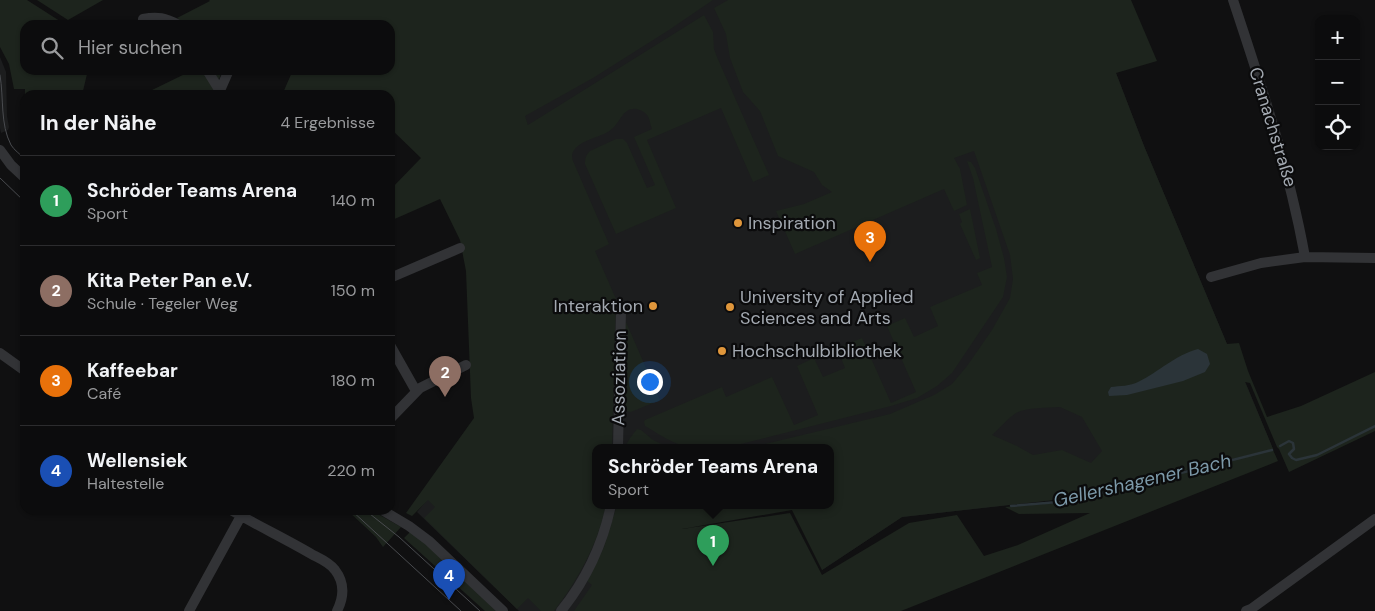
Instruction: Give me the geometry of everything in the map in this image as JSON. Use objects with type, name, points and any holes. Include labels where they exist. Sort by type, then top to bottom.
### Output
[{"type":"street","name":"Cranachstraße","points":[[1233,0],[1282,153],[1298,214],[1305,257]]},
{"type":"street","points":[[142,19],[155,17],[169,20]]},
{"type":"street","points":[[210,75],[217,90]]},
{"type":"street","points":[[220,90],[227,75]]},
{"type":"street","points":[[0,150],[20,173]]},
{"type":"street","points":[[0,159],[11,164]]},
{"type":"street","points":[[395,276],[460,248]]},
{"type":"street","points":[[1212,276],[1261,263],[1305,257],[1375,258]]},
{"type":"street","name":"Assoziation","points":[[618,444],[621,310]]},
{"type":"street","points":[[0,353],[20,367]]},
{"type":"street","points":[[395,354],[416,391]]},
{"type":"street","points":[[395,414],[424,385],[466,365]]},
{"type":"street","points":[[561,611],[576,590],[593,560],[606,527],[610,509]]},
{"type":"street","points":[[390,515],[429,541],[503,611]]},
{"type":"street","points":[[189,611],[241,516],[334,568],[341,580],[343,596],[337,611]]},
{"type":"street","points":[[1250,610],[1375,519]]},
{"type":"shaded area","points":[[0,0],[27,0],[58,20],[20,20],[20,75],[87,75],[83,90],[14,89],[9,64],[0,47]]},
{"type":"shaded area","points":[[37,0],[103,0],[68,20]]},
{"type":"shaded area","points":[[481,0],[1084,0],[1116,73],[1144,146],[1227,344],[1273,449],[1071,498],[902,517],[822,570],[830,509],[834,509],[834,444],[592,444],[592,509],[725,509],[625,525],[589,611],[519,611],[417,512],[427,500],[462,481],[531,134]]},
{"type":"shaded area","points":[[713,0],[593,78],[525,116],[528,125],[704,15],[713,32],[714,49],[717,57],[769,175],[753,182],[721,108],[647,140],[676,208],[616,234],[585,164],[586,158],[590,151],[616,139],[623,139],[627,143],[647,188],[655,185],[634,137],[652,129],[648,116],[637,109],[629,110],[611,130],[582,143],[572,155],[609,244],[595,251],[616,299],[612,444],[592,444],[592,509],[605,509],[598,534],[586,561],[554,611],[541,611],[528,598],[517,609],[424,518],[435,507],[428,500],[412,516],[406,513],[474,418],[471,398],[466,271],[460,240],[440,199],[395,219],[395,185],[421,158],[395,133],[395,90],[284,90],[291,75],[395,75],[395,20],[180,20],[177,18],[210,1]]},
{"type":"shaded area","points":[[728,0],[1131,0],[1157,61],[1116,73],[1144,146],[1227,344],[1239,343],[1267,417],[1301,406],[1375,372],[1375,431],[1289,472],[1250,383],[1245,382],[1273,449],[1071,498],[902,517],[822,570],[792,510],[682,529],[790,513],[822,575],[909,523],[957,515],[984,556],[1018,545],[1090,513],[1019,514],[1005,507],[1070,502],[1273,450],[1278,461],[901,611],[574,611],[592,585],[587,581],[604,547],[616,509],[834,509],[834,444],[765,444],[890,414],[934,395],[952,384],[967,366],[992,330],[1010,298],[1013,279],[1010,255],[974,151],[954,158],[960,169],[967,205],[954,211],[944,189],[795,254],[776,211],[804,204],[832,192],[822,185],[814,172],[778,156],[760,111],[743,92],[730,58],[726,34],[714,8]],"holes":[[[1060,407],[1082,417],[1102,451],[1091,463],[1062,450],[1033,455],[992,435],[1016,413],[1038,408]]]},
{"type":"shaded area","points":[[0,57],[6,72],[9,127],[8,130],[1,133],[0,128]]},
{"type":"shaded area","points":[[183,75],[221,75],[214,90],[152,90]]},
{"type":"shaded area","points":[[967,161],[971,162],[975,168],[996,229],[1007,277],[1003,297],[952,373],[937,386],[917,398],[891,406],[741,444],[678,444],[645,426],[645,420],[722,387],[726,397],[772,377],[794,425],[818,415],[797,366],[814,358],[823,377],[845,368],[837,348],[862,338],[891,403],[916,392],[887,326],[905,318],[914,337],[938,326],[930,307],[982,285],[977,273],[992,267],[973,178]]},
{"type":"shaded area","points":[[970,209],[980,258],[976,260],[960,224],[962,222],[959,214]]},
{"type":"shaded area","points":[[626,322],[660,400],[631,412],[626,410],[623,404]]},
{"type":"shaded area","points":[[1198,349],[1207,354],[1210,364],[1205,372],[1183,381],[1127,395],[1109,396],[1108,392],[1111,387],[1135,383],[1146,378],[1174,359]]},
{"type":"shaded area","points":[[637,429],[662,444],[627,444]]},
{"type":"shaded area","points":[[352,515],[380,515],[401,527],[383,547],[376,537]]},
{"type":"shaded area","points":[[410,532],[427,544],[496,611],[485,611],[404,538]]},
{"type":"waterway","name":"Gellershagener Bach","points":[[1280,446],[1289,441],[1293,443],[1294,449],[1289,454],[1296,460],[1317,455],[1375,426]]},
{"type":"waterway","name":"Gellershagener Bach","points":[[1011,506],[1070,501],[1272,450]]},
{"type":"tram line","points":[[0,75],[5,129],[12,147],[20,154]]},
{"type":"tram line","points":[[0,178],[20,197]]},
{"type":"tram line","points":[[356,515],[461,611]]},
{"type":"tram line","points":[[371,515],[399,537],[480,611]]},
{"type":"place","name":"Inspiration","points":[[738,223]]},
{"type":"place","name":"Kaffeebar","points":[[870,262]]},
{"type":"place","name":"Interaktion","points":[[653,306]]},
{"type":"place","name":"University of Applied Sciences and Arts","points":[[730,307]]},
{"type":"place","name":"Hochschulbibliothek","points":[[722,351]]},
{"type":"place","name":"Kita Peter Pan e.V.","points":[[445,397]]},
{"type":"place","name":"Schröder Teams Arena","points":[[713,566]]},
{"type":"place","name":"Wellensiek","points":[[449,600]]}]
